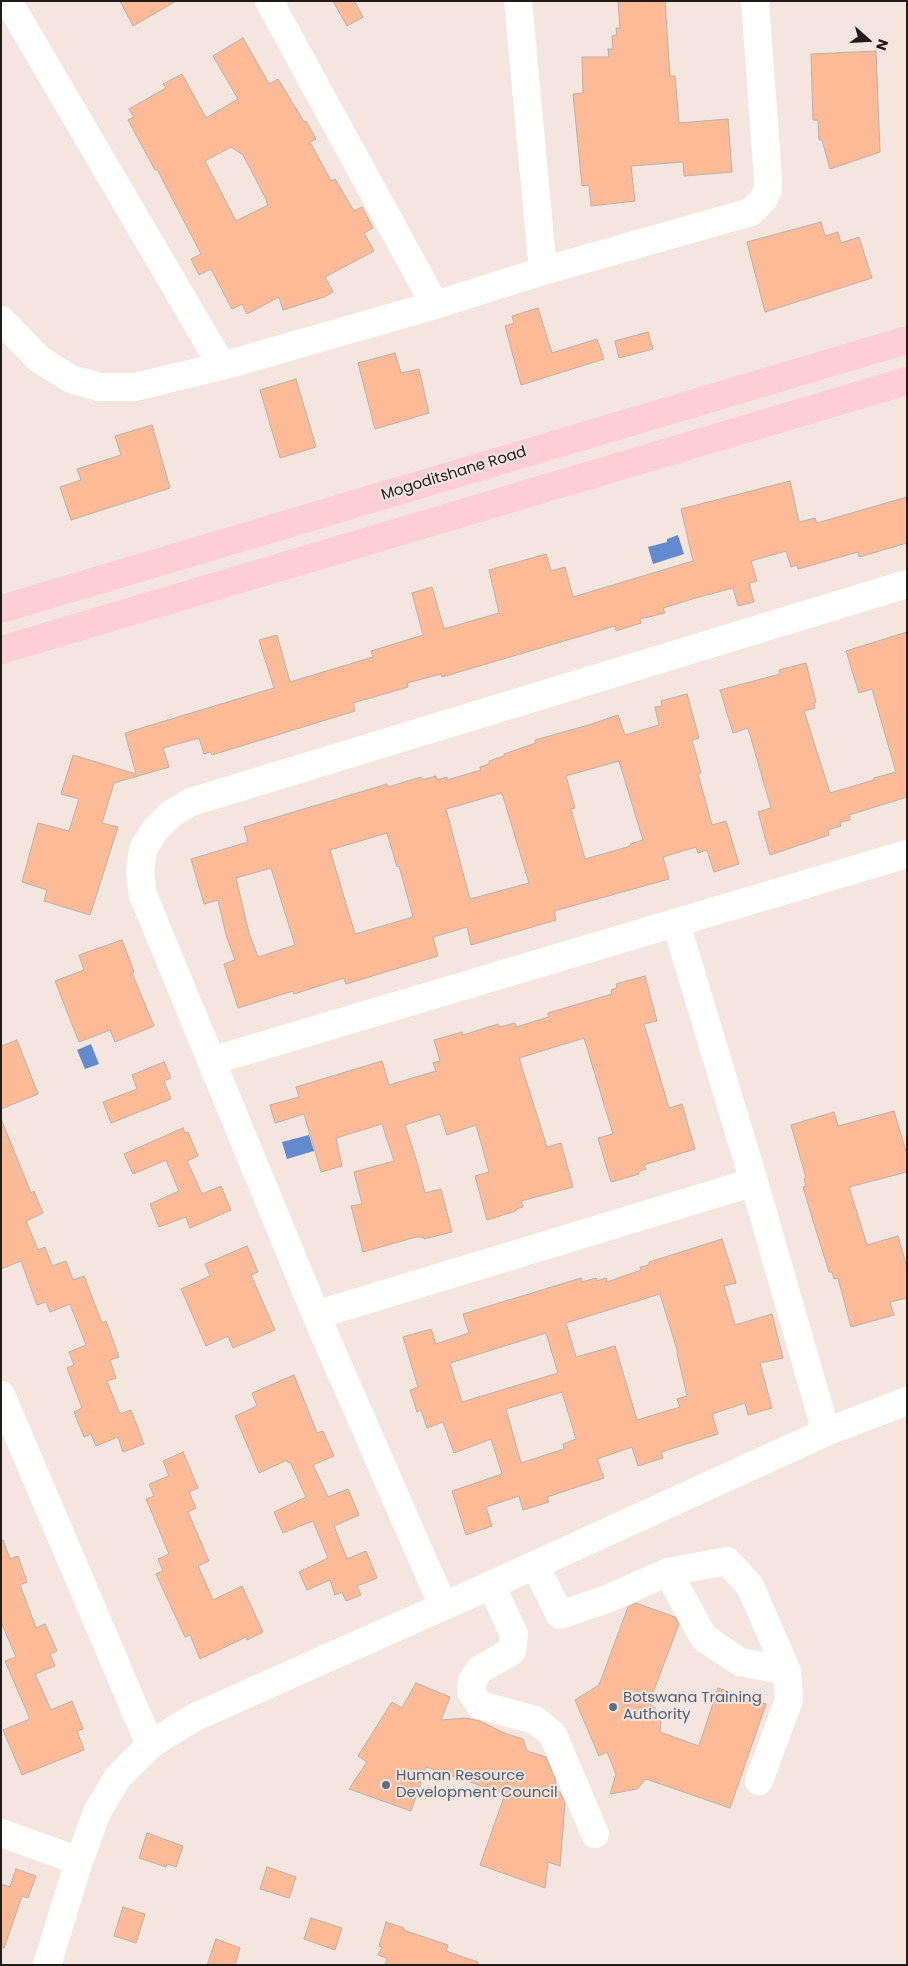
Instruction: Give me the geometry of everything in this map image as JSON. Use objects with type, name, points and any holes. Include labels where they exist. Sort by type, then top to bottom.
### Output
[{"type":"main road","name":"Mogoditshane Road","points":[[1,609],[907,340]]},
{"type":"main road","points":[[1,650],[907,381]]},
{"type":"street","points":[[8,1],[222,366]]},
{"type":"street","points":[[270,1],[435,305]]},
{"type":"street","points":[[518,1],[543,271]]},
{"type":"street","points":[[1,320],[39,359],[71,379],[99,387],[135,387],[222,366],[751,212],[758,207],[768,190],[755,1]]},
{"type":"street","points":[[443,1606],[316,1315],[143,895],[140,873],[144,849],[155,830],[171,814],[190,802],[907,584]]},
{"type":"street","points":[[211,1061],[907,854]]},
{"type":"street","points":[[676,923],[754,1182],[826,1432]]},
{"type":"street","points":[[316,1315],[754,1182]]},
{"type":"street","points":[[1,1395],[150,1745]]},
{"type":"street","points":[[46,1965],[79,1860],[97,1812],[118,1777],[150,1745],[193,1718],[492,1585],[826,1432],[907,1401]]},
{"type":"street","points":[[535,1565],[560,1615],[607,1599],[668,1572],[728,1560],[750,1586],[787,1671],[789,1700],[760,1781]]},
{"type":"street","points":[[668,1572],[704,1638],[740,1662],[787,1671]]},
{"type":"street","points":[[492,1585],[514,1634],[512,1650],[479,1670],[472,1681],[471,1692],[480,1706],[535,1720],[553,1735],[594,1834]]},
{"type":"street","points":[[1,1833],[79,1860]]},
{"type":"water","points":[[678,535],[684,554],[653,564],[648,547],[667,542],[667,539]]},
{"type":"water","points":[[91,1044],[99,1064],[85,1069],[77,1050]]},
{"type":"water","points":[[309,1135],[314,1151],[287,1159],[282,1142]]},
{"type":"building","points":[[120,1],[176,1],[133,26]]},
{"type":"building","points":[[333,1],[354,1],[363,17],[347,26]]},
{"type":"building","points":[[618,1],[665,1],[670,76],[675,76],[679,123],[728,119],[732,172],[684,176],[683,162],[631,166],[635,201],[591,206],[589,185],[582,186],[573,94],[583,93],[582,57],[609,57],[608,49],[613,49],[612,36],[617,35],[616,28],[620,28]]},
{"type":"building","points":[[243,38],[269,84],[278,79],[304,122],[306,121],[316,139],[310,142],[331,181],[335,179],[354,211],[362,207],[373,228],[364,233],[374,251],[325,277],[333,292],[324,297],[283,310],[279,297],[247,314],[242,304],[232,309],[211,269],[199,275],[191,259],[201,254],[157,169],[155,170],[128,120],[134,117],[129,109],[166,88],[163,84],[182,74],[206,118],[238,99],[213,56]],"holes":[[[231,147],[243,155],[268,205],[236,221],[205,161]]]},
{"type":"building","points":[[876,51],[880,152],[830,169],[822,140],[819,140],[818,120],[813,120],[811,54]]},
{"type":"building","points":[[821,222],[825,236],[838,232],[841,243],[859,237],[872,278],[765,312],[747,242]]},
{"type":"building","points":[[538,308],[552,353],[597,339],[604,359],[521,385],[505,326],[514,323],[512,316]]},
{"type":"building","points":[[648,332],[653,349],[619,358],[615,341]]},
{"type":"building","points":[[395,353],[401,373],[419,369],[429,413],[375,429],[358,363]]},
{"type":"building","points":[[296,379],[316,447],[280,458],[260,390]]},
{"type":"building","points":[[152,425],[170,488],[71,520],[60,487],[81,480],[77,469],[121,455],[115,436]]},
{"type":"building","points":[[790,481],[799,522],[815,518],[817,523],[907,497],[907,543],[859,557],[858,552],[798,569],[797,565],[791,567],[786,551],[751,561],[757,581],[749,583],[754,602],[738,606],[733,588],[663,608],[665,613],[640,619],[641,623],[616,631],[615,626],[442,677],[441,674],[407,683],[408,687],[353,703],[355,711],[212,755],[210,752],[204,754],[199,738],[163,748],[169,767],[114,783],[102,823],[118,827],[90,915],[44,901],[47,890],[22,882],[38,823],[69,831],[79,799],[61,794],[73,755],[136,774],[125,733],[274,688],[259,640],[277,635],[290,682],[373,657],[371,651],[423,635],[412,593],[432,587],[444,629],[499,613],[489,570],[546,554],[551,571],[565,567],[573,597],[693,561],[681,509]]},
{"type":"building","points":[[907,632],[907,797],[849,815],[850,820],[840,822],[841,826],[828,830],[829,835],[770,855],[758,812],[771,808],[748,728],[733,733],[720,690],[780,674],[779,670],[806,663],[816,702],[814,703],[815,708],[804,711],[830,793],[874,780],[874,778],[896,772],[872,689],[859,693],[846,651]]},
{"type":"building","points":[[687,694],[699,738],[692,740],[701,773],[698,774],[712,825],[726,821],[739,864],[714,872],[707,850],[698,853],[696,847],[663,857],[669,879],[554,911],[556,920],[471,945],[467,927],[433,937],[438,956],[346,984],[344,978],[294,994],[293,991],[238,1008],[224,964],[235,960],[226,935],[218,900],[204,904],[191,859],[248,842],[244,827],[387,784],[388,787],[421,777],[422,780],[436,776],[437,780],[447,777],[447,780],[481,770],[480,767],[489,764],[489,761],[536,743],[535,740],[618,715],[625,735],[659,725],[655,707],[662,706],[661,701]],"holes":[[[619,761],[643,840],[630,844],[631,846],[585,859],[571,809],[575,808],[566,776]],[[502,793],[529,883],[470,899],[446,809]],[[387,833],[397,867],[399,866],[413,917],[355,934],[330,850]],[[271,868],[295,945],[258,957],[249,933],[236,878]]]},
{"type":"building","points":[[122,940],[134,972],[132,973],[154,1026],[115,1042],[110,1030],[79,1042],[55,981],[84,970],[79,955]]},
{"type":"building","points":[[645,976],[657,1021],[644,1024],[669,1108],[682,1104],[695,1149],[644,1165],[646,1169],[639,1171],[639,1174],[611,1182],[598,1138],[613,1134],[584,1038],[519,1058],[547,1147],[561,1143],[573,1187],[521,1201],[523,1207],[516,1209],[516,1211],[487,1220],[475,1176],[489,1172],[476,1125],[447,1135],[440,1114],[405,1125],[425,1193],[441,1189],[452,1232],[424,1239],[424,1237],[416,1237],[363,1252],[351,1206],[362,1204],[354,1172],[394,1161],[382,1124],[336,1138],[342,1166],[321,1172],[304,1114],[275,1123],[270,1105],[299,1097],[296,1087],[382,1061],[389,1085],[436,1071],[433,1063],[440,1061],[434,1040],[462,1032],[463,1035],[498,1024],[499,1027],[515,1023],[516,1027],[549,1017],[548,1013],[612,994],[611,990],[617,988],[616,984]]},
{"type":"building","points":[[17,1040],[38,1094],[1,1109],[1,1046]]},
{"type":"building","points":[[164,1062],[171,1078],[164,1081],[171,1099],[111,1123],[103,1102],[137,1089],[132,1075]]},
{"type":"building","points":[[894,1111],[907,1155],[907,1172],[849,1187],[867,1245],[898,1236],[907,1268],[907,1298],[890,1302],[894,1315],[851,1327],[838,1278],[834,1279],[832,1272],[829,1272],[811,1214],[803,1187],[806,1186],[804,1179],[806,1178],[791,1125],[834,1112],[838,1126]]},
{"type":"building","points":[[1,1119],[31,1193],[34,1191],[43,1213],[26,1221],[38,1250],[45,1247],[52,1266],[66,1261],[73,1280],[84,1276],[102,1323],[106,1321],[119,1357],[110,1360],[116,1378],[107,1381],[120,1414],[131,1410],[144,1444],[123,1452],[118,1437],[96,1446],[91,1434],[84,1437],[74,1412],[82,1408],[67,1368],[74,1365],[69,1352],[86,1345],[70,1304],[50,1312],[46,1302],[37,1305],[21,1261],[1,1269]]},
{"type":"building","points":[[183,1128],[185,1133],[188,1132],[198,1156],[187,1161],[202,1194],[221,1186],[231,1210],[190,1228],[186,1217],[159,1227],[150,1204],[179,1191],[166,1160],[133,1174],[124,1154]]},
{"type":"building","points":[[722,1239],[736,1283],[724,1286],[735,1325],[772,1314],[783,1358],[760,1363],[772,1408],[748,1415],[745,1403],[712,1414],[718,1434],[661,1452],[663,1458],[638,1466],[632,1447],[597,1459],[604,1478],[547,1497],[549,1502],[523,1510],[519,1496],[486,1507],[492,1526],[466,1535],[452,1491],[502,1474],[491,1439],[454,1453],[443,1422],[427,1428],[421,1410],[417,1412],[410,1390],[418,1387],[403,1337],[431,1329],[436,1344],[469,1333],[463,1314],[581,1278],[582,1282],[596,1278],[597,1281],[606,1278],[607,1282],[641,1270],[640,1267],[649,1265],[649,1262]],"holes":[[[660,1294],[678,1353],[687,1396],[677,1399],[680,1407],[637,1420],[615,1346],[576,1357],[566,1323]],[[546,1333],[558,1373],[462,1402],[450,1363]],[[562,1392],[576,1439],[563,1444],[564,1449],[521,1463],[506,1409]]]},
{"type":"building","points":[[247,1246],[258,1272],[251,1275],[275,1330],[233,1348],[228,1336],[206,1346],[181,1289],[210,1276],[205,1264]]},
{"type":"building","points":[[294,1375],[317,1433],[323,1431],[334,1456],[313,1465],[328,1497],[348,1489],[359,1515],[334,1526],[347,1559],[366,1551],[377,1578],[357,1586],[361,1595],[346,1601],[342,1592],[335,1595],[330,1580],[307,1590],[299,1572],[328,1558],[313,1521],[283,1533],[274,1512],[306,1497],[290,1462],[288,1463],[287,1460],[259,1473],[235,1416],[257,1406],[252,1393]]},
{"type":"building","points":[[183,1452],[198,1488],[189,1492],[196,1508],[188,1512],[209,1561],[198,1566],[213,1600],[242,1586],[263,1632],[247,1640],[246,1637],[200,1659],[190,1635],[185,1637],[156,1574],[163,1571],[158,1559],[169,1554],[146,1499],[154,1496],[149,1484],[169,1476],[163,1461]]},
{"type":"building","points":[[3,1540],[10,1559],[18,1556],[27,1582],[20,1585],[36,1628],[45,1624],[57,1651],[50,1654],[55,1666],[35,1674],[51,1710],[72,1701],[83,1729],[77,1731],[84,1750],[22,1775],[3,1730],[30,1719],[5,1661],[16,1657],[1,1622],[1,1541]]},
{"type":"building","name":"Botswana Training Authority","points":[[636,1603],[675,1617],[679,1624],[649,1703],[656,1709],[661,1720],[660,1732],[699,1746],[718,1688],[766,1704],[730,1808],[646,1779],[637,1789],[610,1794],[616,1774],[607,1752],[599,1756],[575,1700],[599,1685],[628,1607]]},
{"type":"building","name":"Human Resource Development Council","points":[[416,1683],[450,1697],[441,1720],[466,1718],[480,1721],[504,1733],[523,1739],[527,1751],[546,1757],[556,1781],[555,1790],[560,1792],[565,1803],[560,1866],[548,1862],[545,1888],[480,1865],[505,1794],[426,1767],[411,1811],[349,1789],[367,1762],[358,1756],[392,1702],[402,1708]]},
{"type":"building","points":[[147,1833],[183,1846],[176,1867],[167,1864],[166,1867],[139,1858]]},
{"type":"building","points":[[267,1867],[296,1877],[289,1898],[260,1889]]},
{"type":"building","points":[[16,1869],[36,1876],[28,1898],[22,1896],[4,1948],[1,1948],[1,1884],[10,1887]]},
{"type":"building","points":[[123,1907],[145,1914],[136,1943],[114,1936]]},
{"type":"building","points":[[311,1918],[342,1928],[335,1950],[304,1939]]},
{"type":"building","points":[[386,1922],[404,1928],[403,1930],[448,1945],[446,1951],[478,1962],[478,1965],[385,1965],[387,1958],[378,1955],[382,1947],[379,1946]]},
{"type":"building","points":[[216,1939],[240,1948],[235,1965],[207,1965]]},
{"type":"place","name":"Botswana Training Authority","points":[[613,1707]]},
{"type":"place","name":"Human Resource Development Council","points":[[386,1785]]}]
